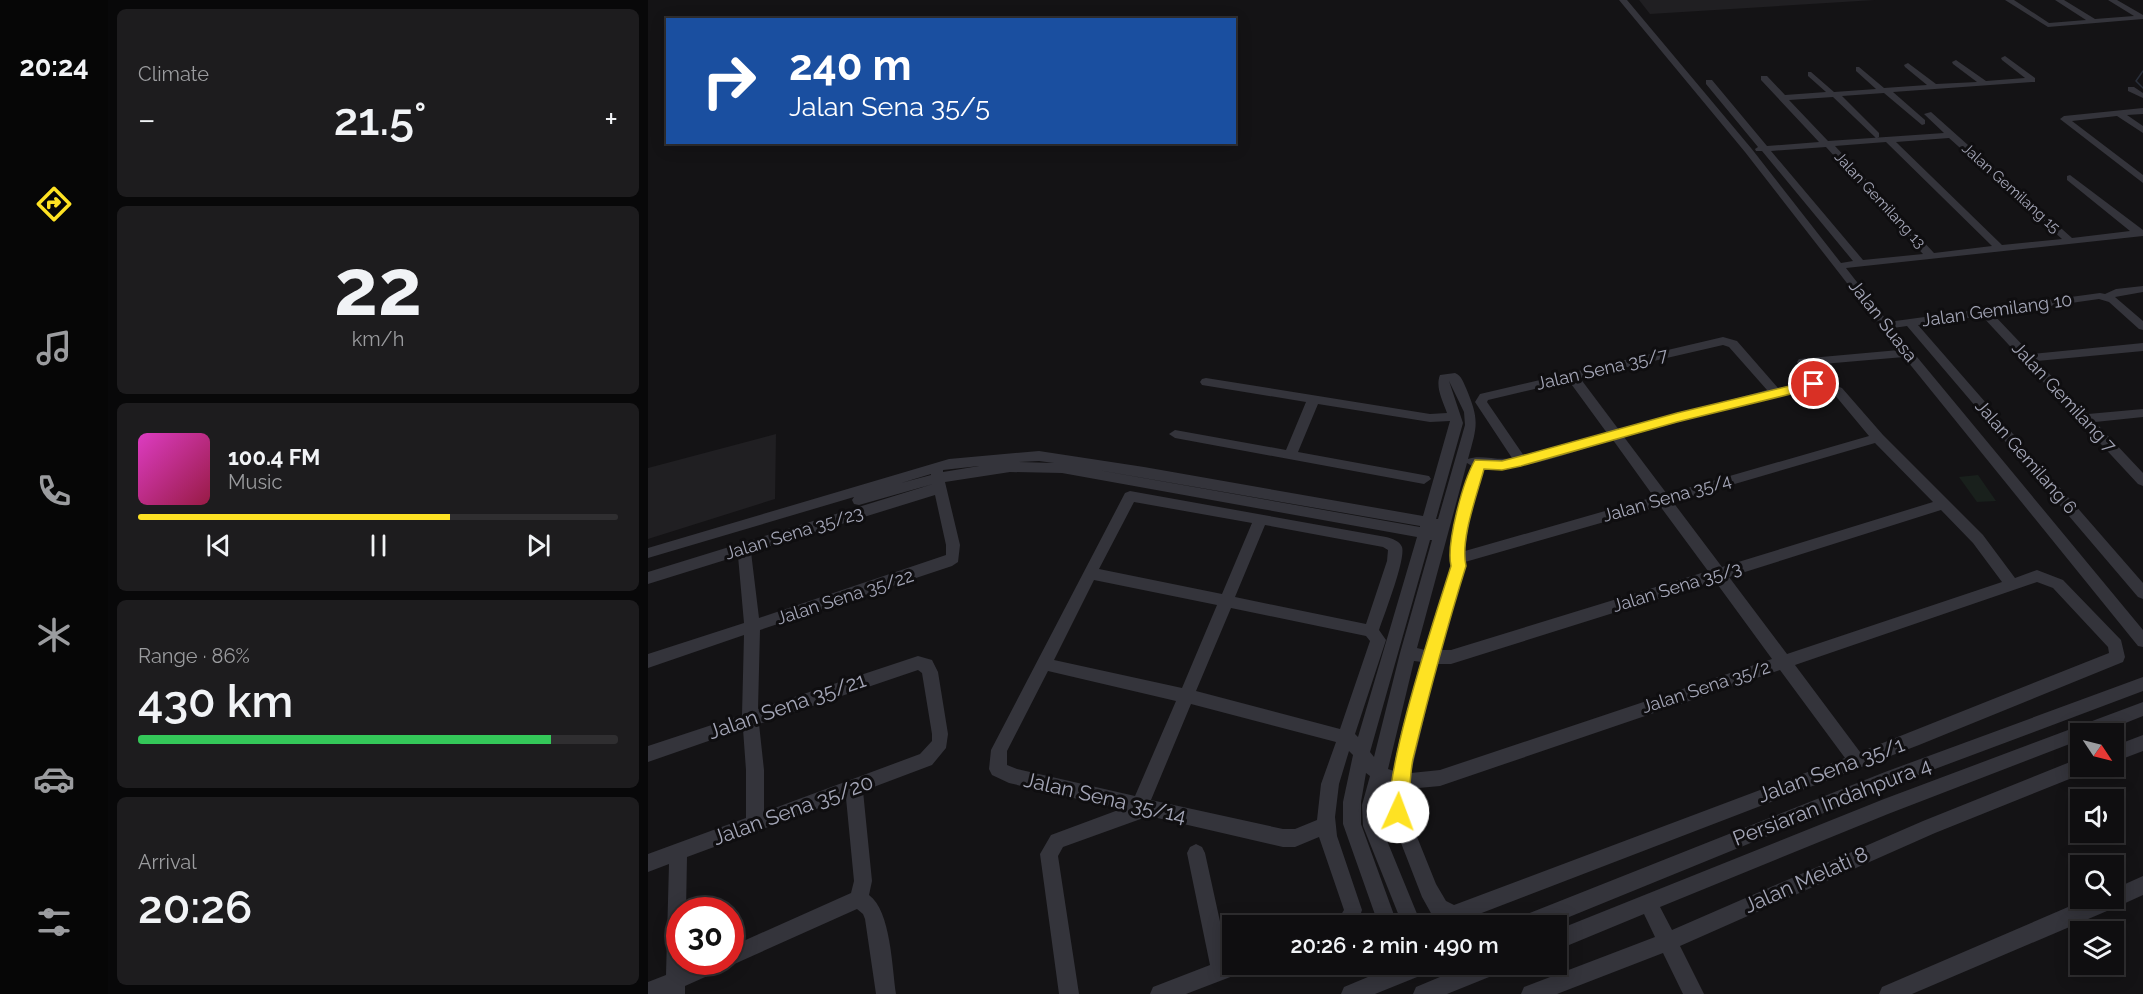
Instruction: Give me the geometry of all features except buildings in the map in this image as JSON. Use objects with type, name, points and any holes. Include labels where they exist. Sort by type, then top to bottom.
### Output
[{"type":"street","name":"Jalan Suasa","points":[[1623,0],[1748,150],[1885,326],[2143,641]]},
{"type":"street","points":[[2009,0],[2048,25],[2143,17]]},
{"type":"street","points":[[2059,0],[2093,21]]},
{"type":"street","points":[[2112,0],[2143,17]]},
{"type":"street","points":[[1781,98],[2032,80],[2005,58]]},
{"type":"street","points":[[1956,62],[1984,83]]},
{"type":"street","points":[[1908,65],[1934,87]]},
{"type":"street","points":[[1859,69],[1922,122]]},
{"type":"street","points":[[1811,74],[1876,135]]},
{"type":"street","name":"Jalan Gemilang 13","points":[[1764,78],[1931,255]]},
{"type":"street","points":[[1709,82],[1861,264]]},
{"type":"street","points":[[2131,89],[2143,96]]},
{"type":"street","points":[[2143,111],[2064,119],[2143,180]]},
{"type":"street","name":"Jalan Gemilang 15","points":[[1928,114],[2070,241]]},
{"type":"street","points":[[2120,114],[2143,130]]},
{"type":"street","points":[[1748,150],[1951,135]]},
{"type":"street","points":[[1888,139],[2000,248]]},
{"type":"street","points":[[2070,178],[2141,233]]},
{"type":"street","points":[[1839,266],[2141,233]]},
{"type":"street","name":"Jalan Gemilang 10","points":[[1885,326],[2100,296],[2108,297],[2116,292],[2143,289]]},
{"type":"street","points":[[2108,297],[2143,327]]},
{"type":"street","name":"Jalan Gemilang 7","points":[[1985,312],[2143,481]]},
{"type":"street","name":"Jalan Gemilang 6","points":[[1909,322],[2143,593]]},
{"type":"street","name":"Jalan Sena 35/7","points":[[1521,461],[1483,405],[1482,399],[1723,341],[1733,344],[1776,392]]},
{"type":"street","points":[[2027,358],[2143,347]]},
{"type":"street","points":[[1907,353],[1803,362],[1824,385],[1838,391],[1878,438],[1978,539],[2011,583]]},
{"type":"street","points":[[1385,915],[1352,824],[1352,802],[1362,752],[1457,423],[1443,384],[1444,378],[1452,376],[1455,377],[1470,412],[1471,425],[1408,653],[1377,772],[1371,806],[1372,826],[1408,915]]},
{"type":"street","points":[[1572,376],[1856,760]]},
{"type":"street","points":[[1206,382],[1430,418],[1456,417]]},
{"type":"street","points":[[1462,460],[1479,464],[1502,465],[1776,392],[1824,385]]},
{"type":"street","points":[[1290,455],[1314,399]]},
{"type":"street","points":[[2085,419],[2143,413]]},
{"type":"street","points":[[1175,434],[1424,479]]},
{"type":"street","name":"Jalan Sena 35/4","points":[[1457,559],[1662,498],[1878,438]]},
{"type":"street","points":[[1400,779],[1430,657],[1458,566],[1457,559],[1465,513],[1479,464]]},
{"type":"street","points":[[648,553],[962,471],[1034,466],[1442,531]]},
{"type":"street","points":[[648,563],[938,477]]},
{"type":"street","name":"Jalan Sena 35/23","points":[[648,578],[744,549],[938,477]]},
{"type":"street","name":"Jalan Sena 35/22","points":[[648,661],[947,562],[953,558],[953,545],[938,477]]},
{"type":"street","points":[[1137,483],[1140,495],[1260,520],[1386,542],[1395,547],[1394,561],[1371,631]]},
{"type":"street","points":[[1137,483],[1044,664],[1346,738],[1362,752],[1377,772]]},
{"type":"street","name":"Jalan Sena 35/3","points":[[1408,653],[1430,657],[1451,657],[1944,504]]},
{"type":"street","points":[[1069,994],[1049,854],[1051,847],[1056,842],[1144,807],[1260,520]]},
{"type":"street","points":[[744,549],[752,627],[750,719],[755,770],[755,824]]},
{"type":"street","points":[[1089,573],[1371,631],[1378,640],[1330,784],[1325,826],[1353,910],[1352,915]]},
{"type":"street","points":[[2127,575],[2143,573]]},
{"type":"street","name":"Jalan Sena 35/2","points":[[1377,772],[1400,779],[1430,781],[2011,583],[2037,576],[2058,584]]},
{"type":"street","name":"Jalan Sena 35/1","points":[[1400,779],[1398,812],[1439,908],[1453,915],[2114,660],[2118,653],[2115,645],[2058,584]]},
{"type":"street","name":"Jalan Sena 35/21","points":[[648,754],[918,663],[926,665],[930,672],[940,734],[940,743],[934,752]]},
{"type":"street","name":"Jalan Sena 35/14","points":[[1044,664],[999,750],[998,769],[1015,777],[1282,838],[1295,838],[1325,826]]},
{"type":"street","name":"Persiaran Indahpura 4","points":[[1549,915],[1891,778],[2143,684]]},
{"type":"street","name":"Persiaran Indahpura 4","points":[[1567,936],[1884,807],[2143,709]]},
{"type":"street","points":[[2124,750],[2143,743]]},
{"type":"street","name":"Jalan Sena 35/20","points":[[648,863],[926,760],[934,752]]},
{"type":"street","name":"Jalan Melati 8","points":[[1531,994],[1666,942],[1908,836],[2070,770]]},
{"type":"street","points":[[854,787],[863,880],[859,899]]},
{"type":"street","points":[[675,987],[678,852]]},
{"type":"street","points":[[1196,853],[1222,941]]},
{"type":"street","points":[[2124,893],[2143,885]]},
{"type":"street","points":[[744,951],[859,899]]},
{"type":"street","points":[[859,899],[870,907],[874,919],[886,994]]},
{"type":"street","points":[[1647,903],[1694,994]]},
{"type":"street","points":[[1889,994],[2087,909]]},
{"type":"street","points":[[1160,994],[1222,971]]},
{"type":"street","points":[[648,992],[675,987],[696,975]]},
{"type":"street","points":[[1351,994],[1394,975]]},
{"type":"street","points":[[1423,994],[1470,975]]},
{"type":"shaded area","points":[[1639,0],[1875,0],[1650,14]]},
{"type":"shaded area","points":[[776,434],[775,499],[648,539],[648,468]]},
{"type":"shaded area","points":[[1978,475],[1996,501],[1977,502],[1959,477]]},
{"type":"waterway","points":[[2143,71],[2136,81],[2143,88]]},
{"type":"route","points":[[1398,812],[1400,779],[1430,657],[1458,566],[1457,559],[1465,513],[1479,464],[1502,465],[1521,461],[1615,434],[1814,384]]}]
